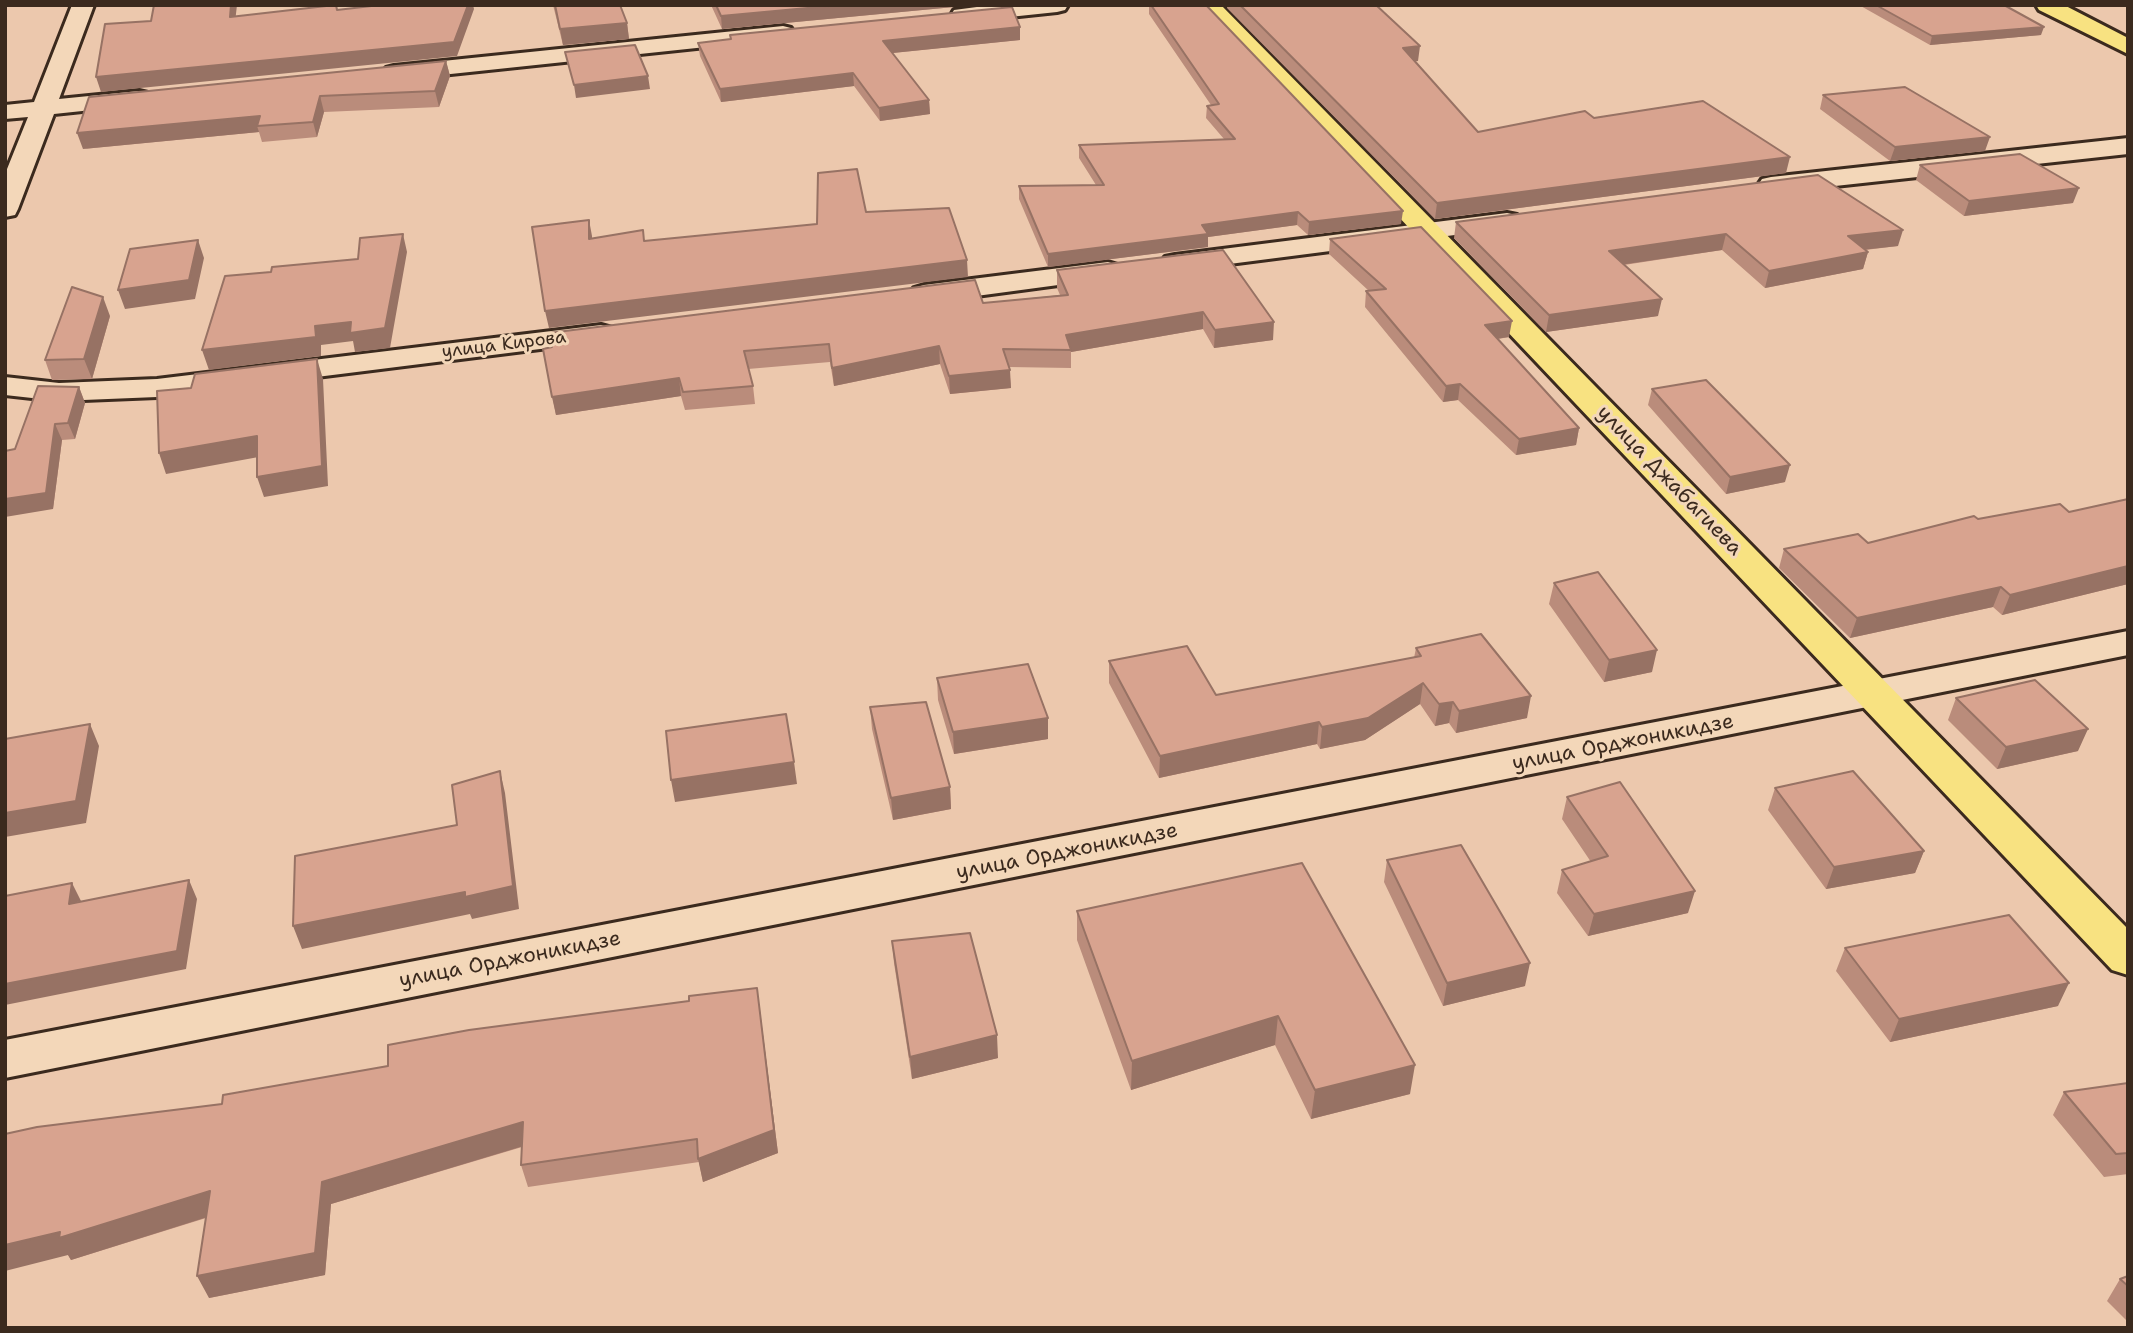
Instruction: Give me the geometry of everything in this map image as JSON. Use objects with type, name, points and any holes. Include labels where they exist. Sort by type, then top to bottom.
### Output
[{"type":"main road","name":"улица Джабагиева","points":[[1209,5],[2128,958]]},
{"type":"main road","points":[[2047,5],[2128,47]]},
{"type":"street","points":[[5,209],[83,5]]},
{"type":"street","points":[[946,16],[1057,5]]},
{"type":"street","points":[[377,74],[807,31]]},
{"type":"street","points":[[5,111],[155,97]]},
{"type":"street","points":[[1747,188],[2128,146]]},
{"type":"street","points":[[903,296],[1539,216]]},
{"type":"street","name":"улица Кирова","points":[[5,386],[59,392],[157,388],[627,330]]},
{"type":"street","name":"улица Орджоникидзе","points":[[5,1059],[2128,643]]},
{"type":"building","points":[[154,5],[231,5],[230,17],[335,5],[337,10],[380,5],[468,5],[454,42],[96,77],[105,24],[151,21]]},
{"type":"building","points":[[555,5],[620,5],[627,23],[560,29]]},
{"type":"building","points":[[716,5],[840,5],[721,16]]},
{"type":"building","points":[[1151,5],[1206,5],[1403,211],[1309,222],[1298,212],[1202,225],[1208,234],[1048,254],[1019,186],[1104,185],[1079,145],[1235,139],[1207,106],[1219,104]]},
{"type":"building","points":[[1240,5],[1376,5],[1420,46],[1403,48],[1478,132],[1585,111],[1594,118],[1703,101],[1790,157],[1437,203]]},
{"type":"building","points":[[1876,5],[2004,5],[2044,27],[1932,36]]},
{"type":"building","points":[[1012,7],[1020,27],[883,41],[929,100],[879,108],[853,73],[720,89],[698,43],[731,39],[730,35]]},
{"type":"building","points":[[635,45],[648,76],[574,85],[565,52]]},
{"type":"building","points":[[446,61],[435,91],[320,96],[313,122],[257,126],[260,116],[77,133],[89,97]]},
{"type":"building","points":[[1905,87],[1990,137],[1895,147],[1823,95]]},
{"type":"building","points":[[2020,154],[2079,188],[1969,201],[1920,165]]},
{"type":"building","points":[[857,169],[866,212],[949,208],[967,260],[545,311],[532,227],[589,220],[589,239],[643,230],[644,241],[817,224],[818,173]]},
{"type":"building","points":[[1818,175],[1903,230],[1848,236],[1868,252],[1769,271],[1726,234],[1609,251],[1662,299],[1549,315],[1456,222]]},
{"type":"building","points":[[1421,227],[1512,321],[1485,325],[1579,428],[1519,439],[1460,384],[1446,386],[1366,291],[1386,289],[1330,239]]},
{"type":"building","points":[[403,234],[385,328],[350,333],[351,322],[315,326],[316,337],[202,350],[225,276],[271,272],[272,267],[358,259],[360,238]]},
{"type":"building","points":[[198,240],[189,280],[118,290],[130,249]]},
{"type":"building","points":[[1223,250],[1274,322],[1215,330],[1203,312],[1066,335],[1071,350],[1003,349],[1010,370],[949,376],[939,346],[832,368],[829,344],[744,351],[753,386],[683,392],[679,378],[552,397],[543,349],[552,347],[549,333],[975,280],[983,303],[1068,295],[1057,270]]},
{"type":"building","points":[[72,287],[103,297],[84,359],[45,360]]},
{"type":"building","points":[[317,359],[322,466],[257,477],[257,436],[159,453],[157,391],[191,388],[195,374]]},
{"type":"building","points":[[1706,380],[1790,465],[1730,477],[1652,389]]},
{"type":"building","points":[[38,386],[79,387],[68,423],[55,424],[46,493],[5,499],[5,451],[15,449]]},
{"type":"building","points":[[2128,499],[2128,566],[2010,595],[2001,587],[1857,618],[1784,549],[1858,534],[1868,543],[1974,516],[1978,519],[2060,504],[2069,512]]},
{"type":"building","points":[[1598,572],[1657,650],[1609,660],[1554,583]]},
{"type":"building","points":[[1481,634],[1531,696],[1459,711],[1453,702],[1439,704],[1423,683],[1368,718],[1322,727],[1319,722],[1160,756],[1109,661],[1187,646],[1216,695],[1421,656],[1416,648]]},
{"type":"building","points":[[1028,664],[1048,718],[953,732],[937,678]]},
{"type":"building","points":[[2035,680],[2088,729],[2006,747],[1956,698]]},
{"type":"building","points":[[926,702],[950,787],[891,798],[870,707]]},
{"type":"building","points":[[786,714],[794,762],[671,780],[666,731]]},
{"type":"building","points":[[90,724],[76,801],[5,813],[5,739]]},
{"type":"building","points":[[500,771],[513,886],[465,897],[465,892],[293,926],[295,856],[457,825],[452,785]]},
{"type":"building","points":[[1853,771],[1924,851],[1834,867],[1775,788]]},
{"type":"building","points":[[1620,782],[1695,891],[1594,914],[1562,870],[1608,856],[1567,797]]},
{"type":"building","points":[[1461,845],[1530,963],[1447,983],[1387,860]]},
{"type":"building","points":[[1302,863],[1415,1065],[1315,1090],[1278,1016],[1132,1061],[1077,911]]},
{"type":"building","points":[[189,880],[177,951],[5,984],[5,896],[72,883],[69,904]]},
{"type":"building","points":[[2009,915],[2069,983],[1899,1019],[1845,948]]},
{"type":"building","points":[[970,933],[997,1035],[910,1057],[892,941]]},
{"type":"building","points":[[757,988],[774,1130],[698,1159],[697,1139],[521,1165],[523,1122],[322,1182],[315,1253],[197,1276],[210,1191],[59,1238],[60,1232],[5,1245],[5,1134],[37,1127],[222,1104],[223,1095],[388,1066],[388,1045],[469,1030],[689,1001],[689,996]]},
{"type":"building","points":[[2128,1083],[2128,1153],[2116,1154],[2064,1092]]},
{"type":"building","points":[[2128,1276],[2128,1286],[2120,1279]]}]
